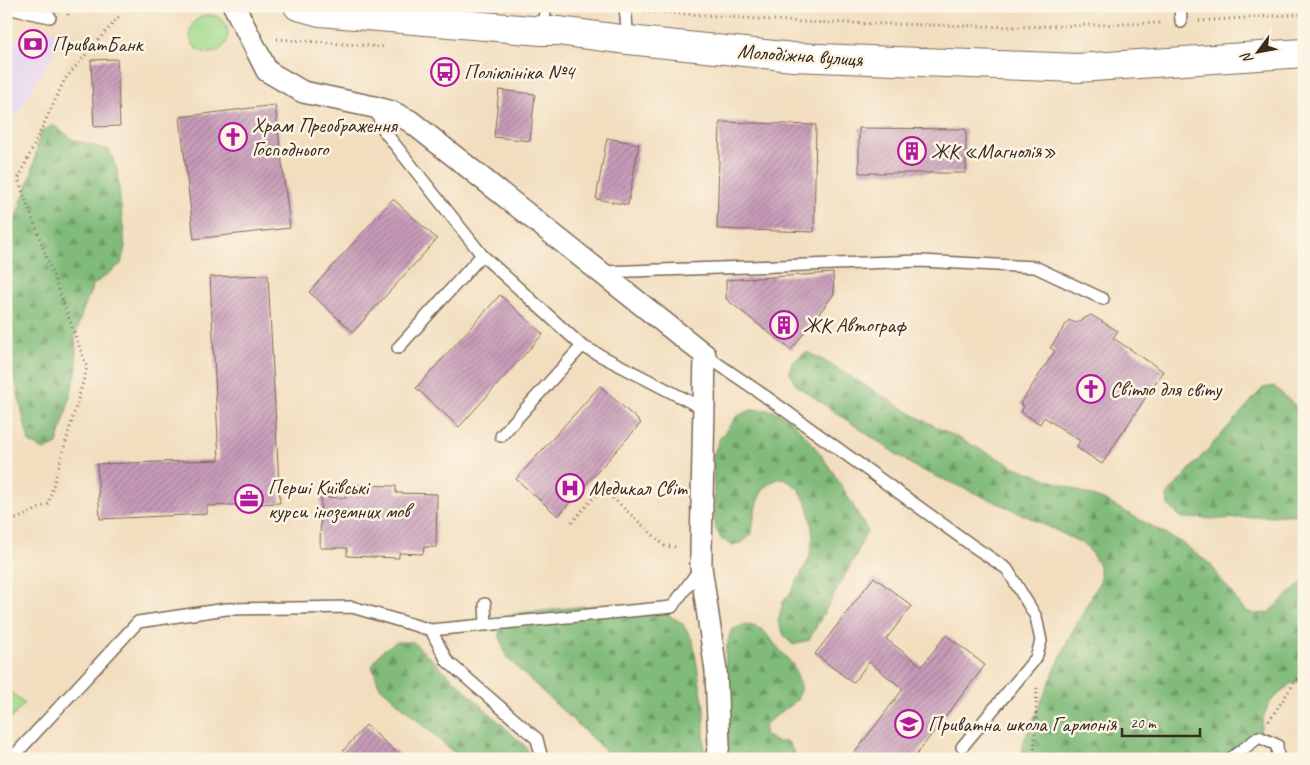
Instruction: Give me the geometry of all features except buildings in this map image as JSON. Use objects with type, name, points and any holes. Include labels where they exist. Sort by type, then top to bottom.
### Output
[{"type":"street","points":[[234,6],[267,71],[304,92],[374,107],[392,112],[410,121],[705,355],[701,558],[716,671],[719,745],[716,759]]},
{"type":"street","name":"Молодіжна вулиця","points":[[298,6],[320,12],[544,19],[558,31],[793,57],[1078,68],[1304,53]]},
{"type":"lane","points":[[1180,6],[1181,22]]},
{"type":"lane","points":[[6,8],[50,17]]},
{"type":"lane","points":[[626,8],[628,40]]},
{"type":"lane","points":[[374,107],[385,132],[482,255],[582,346],[704,409]]},
{"type":"lane","points":[[398,348],[482,255]]},
{"type":"lane","points":[[600,272],[921,261],[1035,267],[1103,299]]},
{"type":"lane","points":[[501,436],[582,346]]},
{"type":"lane","points":[[705,355],[1007,570],[1036,617],[1041,641],[1039,649],[1036,658],[962,747]]},
{"type":"lane","points":[[11,759],[138,622],[226,609],[352,607],[431,630],[672,607],[701,558]]},
{"type":"lane","points":[[485,604],[486,625]]},
{"type":"lane","points":[[431,630],[447,661],[537,739],[542,759]]},
{"type":"lane","points":[[1230,759],[1259,737],[1278,745],[1278,759]]},
{"type":"path","points":[[626,8],[802,22],[1020,27],[1181,22],[1304,14]]},
{"type":"path","points":[[6,522],[48,504],[87,368],[18,179],[65,79],[122,14]]},
{"type":"path","points":[[572,522],[602,488],[665,546],[701,558]]},
{"type":"path","points":[[1034,759],[1039,649]]},
{"type":"path","points":[[1259,737],[1304,668]]},
{"type":"shaded area","points":[[44,29],[53,30],[63,37],[6,132],[6,44]]},
{"type":"green space","points":[[209,15],[223,20],[228,34],[223,48],[209,53],[195,48],[190,34],[195,20]]},
{"type":"green space","points":[[53,125],[74,140],[109,150],[117,169],[125,247],[121,264],[93,285],[83,310],[75,338],[77,368],[66,413],[57,444],[44,450],[29,442],[6,340],[6,248],[32,173],[40,133]]},
{"type":"green space","points":[[806,352],[821,359],[919,418],[1015,467],[1106,501],[1182,543],[1210,564],[1244,610],[1254,614],[1268,613],[1304,581],[1304,680],[1290,684],[1269,703],[1263,718],[1259,737],[1241,752],[1223,754],[1217,759],[1021,759],[1024,741],[1068,640],[1101,579],[1099,565],[1086,545],[1018,512],[915,467],[796,385],[789,372],[792,363]]},
{"type":"green space","points":[[1274,386],[1304,414],[1304,514],[1220,519],[1182,518],[1168,505],[1167,495],[1263,388]]},
{"type":"green space","points":[[751,410],[774,411],[788,419],[801,431],[827,463],[867,530],[855,557],[809,640],[793,645],[785,637],[778,622],[783,602],[790,594],[809,559],[813,536],[809,509],[799,489],[784,478],[775,480],[768,485],[759,498],[756,507],[752,534],[743,542],[733,545],[721,539],[715,527],[713,456],[720,438],[737,416]]},
{"type":"green space","points":[[597,605],[660,610],[682,623],[693,641],[704,708],[704,750],[701,759],[614,759],[506,657],[499,632],[513,614]]},
{"type":"green space","points":[[746,624],[762,629],[793,665],[801,686],[797,700],[765,724],[764,735],[777,742],[788,742],[796,759],[723,759],[726,651],[731,630]]},
{"type":"green space","points":[[396,642],[413,642],[526,747],[530,759],[461,759],[379,686],[372,666],[382,651]]},
{"type":"green space","points":[[6,688],[24,704],[6,724]]},
{"type":"place","name":"ПриватБанк","points":[[33,44]]},
{"type":"place","name":"Поліклініка №4","points":[[445,72]]},
{"type":"place","name":"Храм Преображення Господнього","points":[[233,137]]},
{"type":"place","name":"ЖК «Магнолія»","points":[[912,151]]},
{"type":"place","name":"ЖК Автограф","points":[[784,325]]},
{"type":"place","name":"Світло для світу","points":[[1091,389]]},
{"type":"place","name":"Медикал Світ","points":[[570,488]]},
{"type":"place","name":"Перші Київські курси іноземних мов","points":[[249,499]]},
{"type":"place","name":"Приватна школа Гармонія","points":[[909,724]]}]
